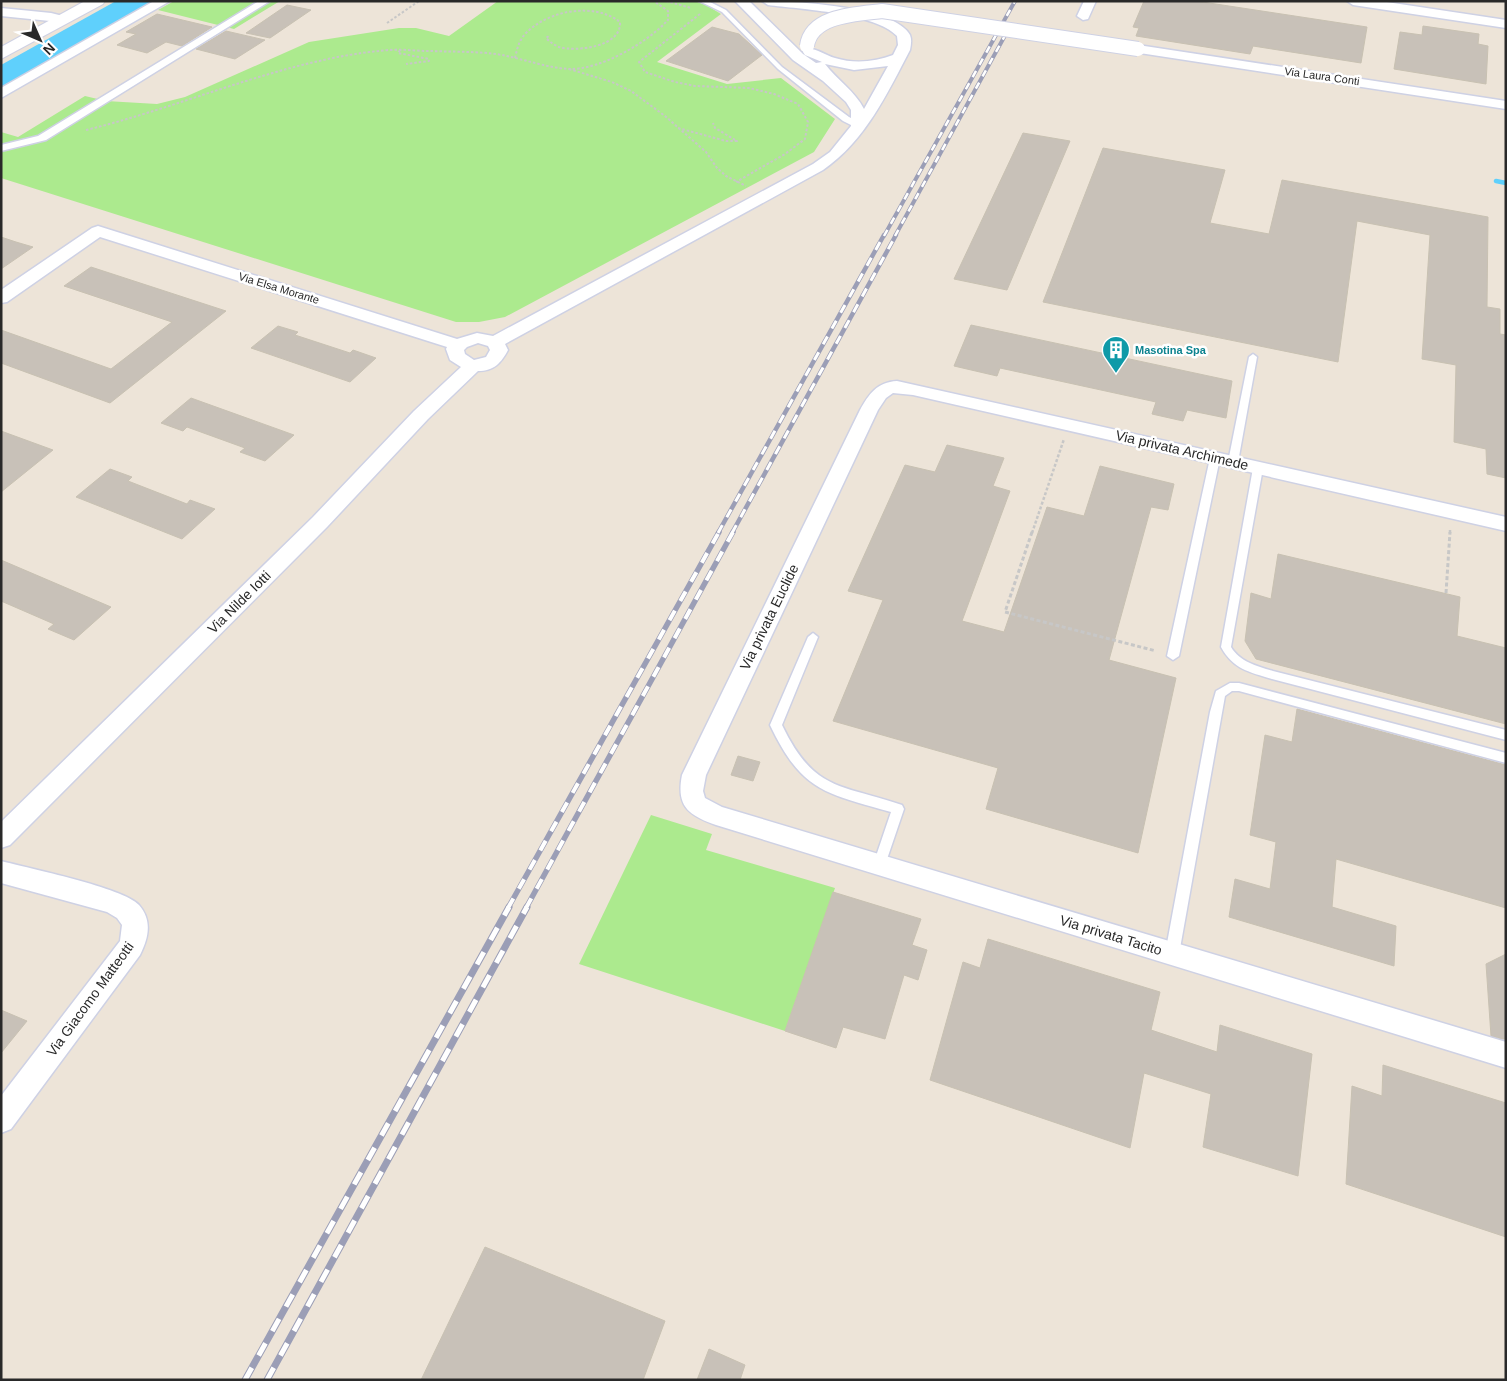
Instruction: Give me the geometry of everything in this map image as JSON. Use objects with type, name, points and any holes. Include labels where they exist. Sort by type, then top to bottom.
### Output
[{"type":"main road","points":[[4,49],[97,1]]},
{"type":"street","points":[[1,94],[164,1]]},
{"type":"street","points":[[1,148],[42,138],[266,1]]},
{"type":"street","points":[[741,1],[798,57],[828,78],[855,104],[859,113],[858,125]]},
{"type":"street","points":[[474,366],[458,361],[455,356],[455,350],[459,345],[477,338],[495,342],[519,331],[818,168],[835,154],[872,109],[903,50],[905,38],[900,31],[888,22],[858,15],[768,1]]},
{"type":"street","points":[[808,1],[882,11]]},
{"type":"street","points":[[1083,16],[1090,1]]},
{"type":"street","points":[[1353,1],[1506,24]]},
{"type":"street","points":[[828,78],[809,49],[809,35],[814,28],[829,21],[862,13],[882,11]]},
{"type":"street","name":"Via Laura Conti","points":[[882,11],[1506,105]]},
{"type":"street","points":[[1,12],[51,17],[62,20]]},
{"type":"street","points":[[809,49],[831,61],[854,65],[879,64],[899,58]]},
{"type":"street","name":"Via Elsa Morante","points":[[1,298],[98,231],[459,345]]},
{"type":"street","name":"Via Nilde Iotti","points":[[1,838],[320,522],[421,415],[474,366],[489,362],[498,355],[500,350],[495,342]]},
{"type":"street","name":"Via privata Archimede","points":[[869,410],[878,393],[891,387],[905,388],[1506,524]]},
{"type":"street","name":"Via privata Euclide","points":[[716,815],[694,802],[690,792],[694,775],[869,410]]},
{"type":"street","name":"Via privata Tacito","points":[[716,815],[1506,1055]]},
{"type":"street","name":"Via Giacomo Matteotti","points":[[1,872],[123,906],[131,913],[136,923],[136,935],[131,947],[1,1118]]},
{"type":"lane","points":[[702,1],[724,11],[774,63],[846,119],[858,125]]},
{"type":"lane","points":[[758,58],[774,63]]},
{"type":"lane","points":[[1173,656],[1224,460],[1254,358]]},
{"type":"lane","points":[[1258,468],[1226,647],[1230,657],[1237,663],[1272,674],[1506,735]]},
{"type":"lane","points":[[813,637],[776,725],[786,748],[797,762],[826,787],[898,809],[879,865]]},
{"type":"lane","points":[[1172,954],[1216,712],[1220,694],[1230,688],[1239,687],[1506,758]]},
{"type":"path","points":[[387,23],[419,1]]},
{"type":"path","points":[[569,69],[590,65],[621,54],[657,32],[668,20],[668,11],[654,1]]},
{"type":"path","points":[[666,1],[702,13],[639,62],[645,72],[675,82],[695,86],[749,88],[774,94],[798,104],[808,122],[805,139],[785,154],[736,182]]},
{"type":"path","points":[[515,58],[515,49],[525,34],[539,23],[555,16],[574,11],[592,10],[610,14],[620,22],[620,30],[616,36],[605,43],[589,47],[564,48],[556,46],[546,38],[549,36]]},
{"type":"path","points":[[84,130],[132,119],[320,60],[400,50],[471,52],[515,58],[569,69],[612,82],[631,91],[706,152],[717,168],[736,182],[748,187]]},
{"type":"path","points":[[400,50],[398,53],[429,58],[429,61],[406,64]]},
{"type":"path","points":[[678,128],[726,141],[737,141],[715,128],[713,123]]},
{"type":"path","points":[[1069,425],[1005,612],[1173,656]]},
{"type":"path","points":[[1446,593],[1451,512]]},
{"type":"green space","points":[[174,1],[280,1],[234,29],[158,10]]},
{"type":"green space","points":[[498,1],[694,1],[706,5],[721,14],[657,62],[727,84],[781,78],[835,119],[814,152],[505,317],[479,322],[456,322],[1,178],[1,132],[18,137],[85,96],[106,101],[157,104],[185,97],[309,42],[399,28],[416,28],[449,36]]},
{"type":"green space","points":[[651,815],[712,834],[706,850],[835,888],[785,1031],[579,964]]},
{"type":"water","points":[[116,1],[154,1],[1,88],[1,65]]},
{"type":"building","points":[[1144,1],[1196,1],[1367,27],[1361,63],[1253,46],[1250,54],[1136,36],[1139,28],[1133,27]]},
{"type":"building","points":[[287,5],[311,10],[270,38],[246,33]]},
{"type":"building","points":[[157,14],[212,27],[182,46],[166,42],[147,53],[117,45],[136,34],[126,32]]},
{"type":"building","points":[[1423,26],[1479,34],[1478,44],[1488,46],[1486,84],[1394,69],[1400,32],[1422,35]]},
{"type":"building","points":[[712,27],[739,34],[762,55],[728,81],[666,61]]},
{"type":"building","points":[[226,31],[265,40],[235,59],[196,49]]},
{"type":"building","points":[[1023,133],[1070,141],[1007,290],[954,279]]},
{"type":"building","points":[[1103,148],[1225,170],[1210,223],[1269,234],[1282,180],[1488,217],[1487,307],[1500,309],[1500,334],[1506,335],[1506,478],[1487,474],[1486,449],[1454,442],[1456,365],[1422,359],[1430,235],[1357,221],[1338,362],[1043,302]]},
{"type":"building","points":[[1,237],[16,242],[33,247],[1,269]]},
{"type":"building","points":[[91,267],[226,311],[110,403],[1,363],[1,330],[111,369],[172,322],[64,286]]},
{"type":"building","name":"Masotina Spa","points":[[971,325],[1232,381],[1226,418],[1187,410],[1183,421],[1152,414],[1156,402],[1000,368],[997,376],[954,366]]},
{"type":"building","points":[[278,326],[298,332],[295,335],[350,353],[353,350],[376,358],[350,382],[251,348]]},
{"type":"building","points":[[191,398],[294,435],[265,461],[240,452],[245,448],[187,427],[183,431],[161,423]]},
{"type":"building","points":[[1,431],[53,450],[1,492]]},
{"type":"building","points":[[947,445],[1004,458],[993,486],[1010,491],[962,621],[1004,632],[1047,507],[1084,516],[1100,466],[1174,484],[1168,510],[1151,507],[1109,660],[1176,678],[1138,853],[986,809],[998,768],[833,721],[883,600],[848,591],[905,465],[935,472]]},
{"type":"building","points":[[110,469],[132,477],[128,481],[187,504],[190,500],[215,509],[182,539],[76,497]]},
{"type":"building","points":[[1278,554],[1460,597],[1457,636],[1506,648],[1506,724],[1256,659],[1245,641],[1251,593],[1271,599]]},
{"type":"building","points":[[1,560],[111,607],[74,640],[48,629],[54,624],[1,601]]},
{"type":"building","points":[[1297,709],[1506,765],[1506,908],[1336,859],[1332,907],[1396,926],[1394,966],[1229,917],[1235,879],[1270,889],[1276,842],[1250,835],[1265,735],[1292,742]]},
{"type":"building","points":[[738,756],[760,762],[753,781],[731,775]]},
{"type":"building","points":[[833,892],[921,919],[912,945],[927,950],[918,980],[904,975],[885,1039],[843,1027],[836,1048],[785,1031]]},
{"type":"building","points":[[988,939],[1160,992],[1151,1030],[1217,1052],[1220,1025],[1312,1054],[1298,1176],[1203,1147],[1211,1094],[1144,1073],[1130,1148],[930,1080],[963,962],[980,968]]},
{"type":"building","points":[[1506,954],[1506,1039],[1502,1039],[1491,1036],[1486,964]]},
{"type":"building","points":[[1,1010],[27,1021],[1,1053]]},
{"type":"building","points":[[1383,1065],[1506,1103],[1506,1237],[1346,1184],[1352,1086],[1382,1096]]},
{"type":"building","points":[[485,1247],[665,1321],[643,1380],[421,1380]]},
{"type":"building","points":[[709,1349],[745,1365],[740,1380],[697,1380]]},
{"type":"waterway","points":[[1496,181],[1506,183]]},
{"type":"railway","points":[[884,236],[1015,1]]},
{"type":"railway","points":[[895,236],[1008,30]]},
{"type":"railway","points":[[718,533],[884,235]]},
{"type":"railway","points":[[732,533],[896,235]]},
{"type":"railway","points":[[508,908],[719,532]]},
{"type":"railway","points":[[526,908],[733,532]]},
{"type":"railway","points":[[245,1380],[509,907]]},
{"type":"railway","points":[[267,1380],[527,907]]},
{"type":"place","name":"Masotina Spa","points":[[1116,374]]}]
